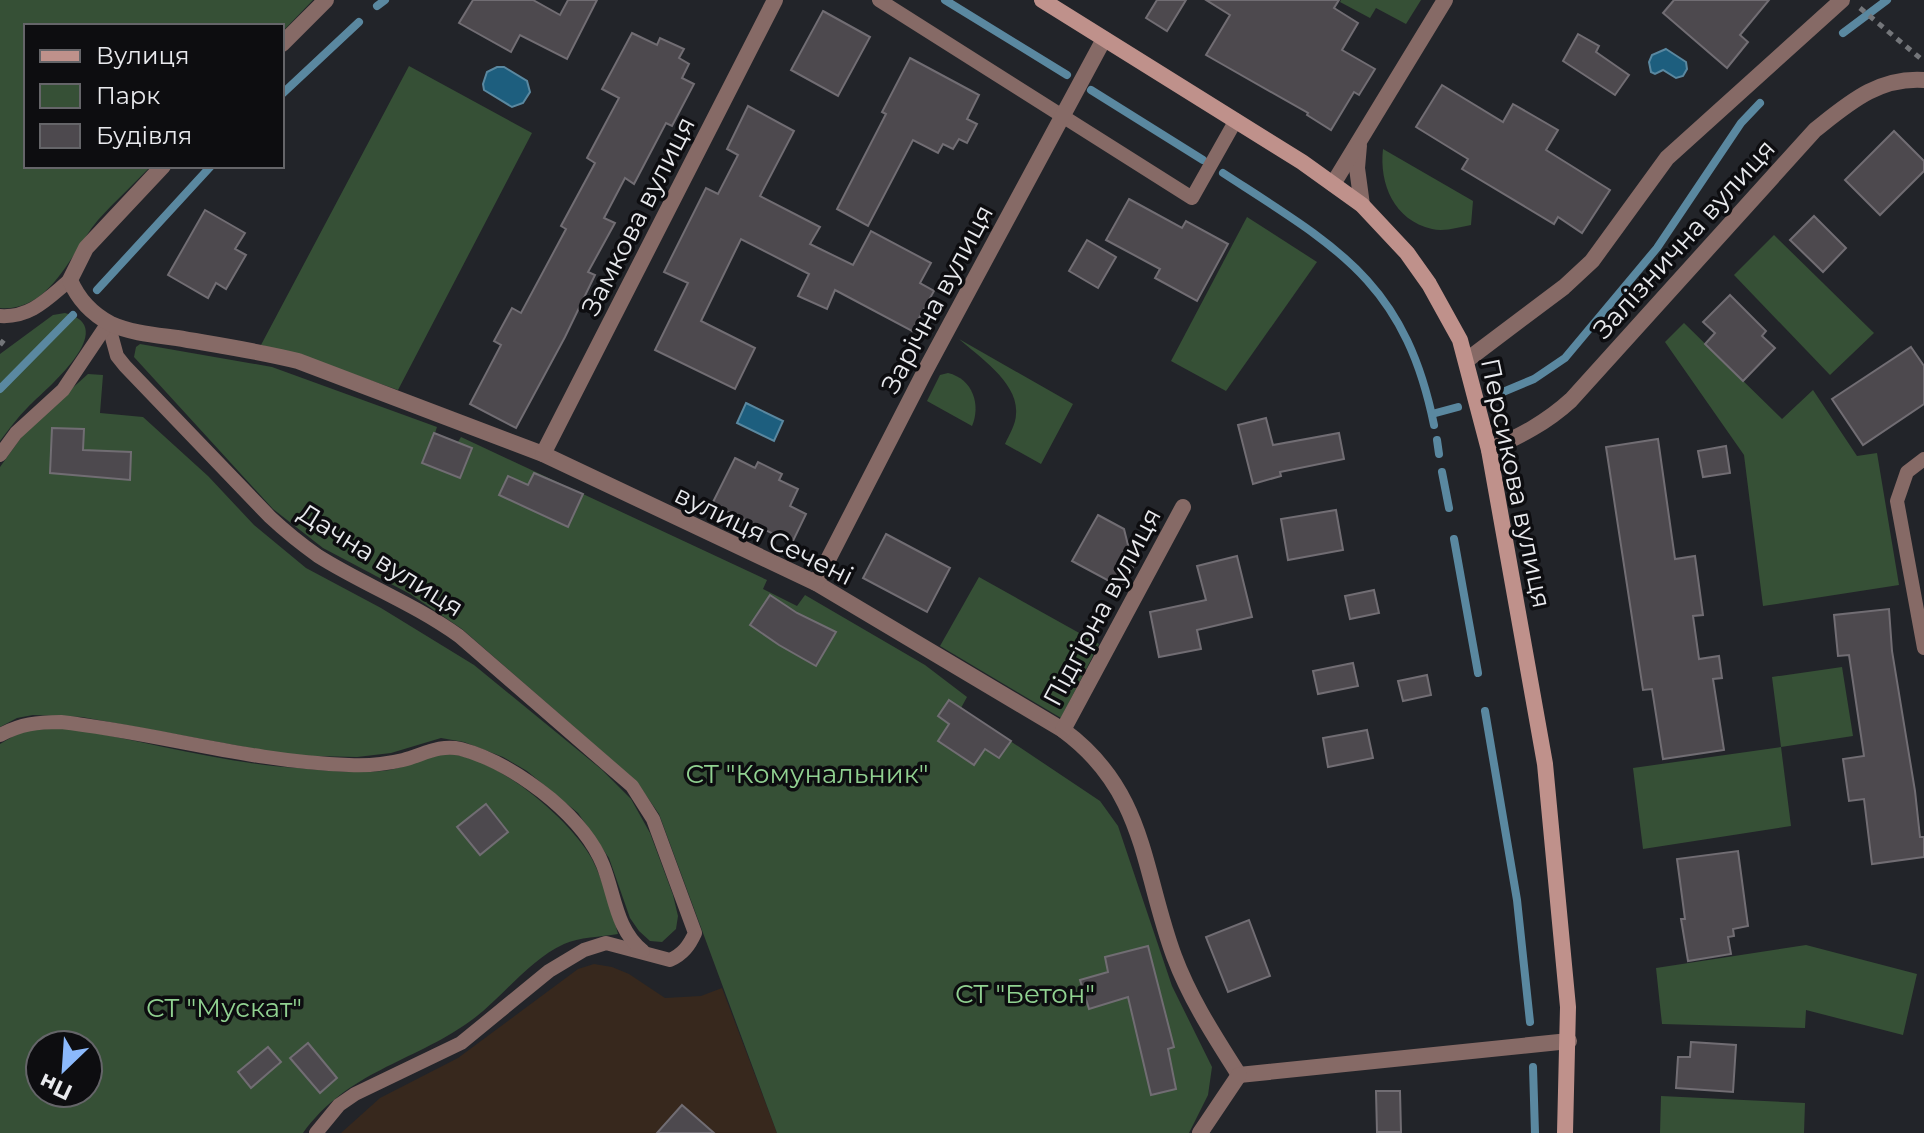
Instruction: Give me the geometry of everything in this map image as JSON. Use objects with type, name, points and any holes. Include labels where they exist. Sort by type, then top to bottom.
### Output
[{"type":"main road","name":"Персикова вулиця","points":[[1042,0],[1236,120],[1362,205],[1407,253],[1429,284],[1460,340],[1489,450],[1545,764],[1566,971],[1569,1041],[1565,1133]]},
{"type":"street","points":[[284,42],[326,0]]},
{"type":"street","name":"Замкова вулиця","points":[[543,454],[775,0]]},
{"type":"street","points":[[1333,184],[1445,0]]},
{"type":"street","points":[[1467,360],[1564,287],[1592,261],[1667,158],[1849,3]]},
{"type":"street","name":"Зарічна вулиця","points":[[816,583],[929,363],[1104,39]]},
{"type":"street","name":"Залізнична вулиця","points":[[1489,450],[1551,419],[1571,400],[1815,130],[1853,100],[1881,85],[1904,78],[1924,80]]},
{"type":"street","points":[[1360,140],[1357,168],[1362,205]]},
{"type":"street","points":[[70,280],[86,248],[161,168]]},
{"type":"street","name":"вулиця Сечені","points":[[70,280],[76,294],[108,323],[132,331],[298,361],[543,454],[816,583],[1063,730],[1093,755],[1128,806],[1182,976],[1239,1075]]},
{"type":"street","name":"Підгірна вулиця","points":[[1063,730],[1183,507]]},
{"type":"street","points":[[1200,1133],[1239,1075],[1569,1041]]},
{"type":"lane","points":[[879,0],[1192,198],[1236,120]]},
{"type":"lane","points":[[0,316],[21,315],[38,308],[70,280]]},
{"type":"lane","points":[[0,455],[16,433],[63,390],[108,323]]},
{"type":"lane","name":"Дачна вулиця","points":[[108,323],[117,356],[125,366],[294,539],[413,606],[459,636],[632,786],[653,819],[695,933],[679,956],[670,960],[658,958]]},
{"type":"lane","points":[[1924,459],[1907,472],[1897,501],[1924,648]]},
{"type":"lane","points":[[0,735],[35,722],[61,722],[266,758],[353,766],[407,759],[439,747],[482,756],[529,782],[573,821],[602,863],[631,942],[658,958]]},
{"type":"lane","points":[[316,1133],[339,1105],[355,1094],[461,1043],[549,971],[584,950],[606,943],[658,958]]},
{"type":"path","points":[[1849,3],[1924,61]]},
{"type":"shaded area","points":[[594,964],[629,974],[665,998],[701,996],[722,988],[777,1133],[341,1133],[380,1098],[458,1058],[578,969]]},
{"type":"green space","points":[[0,0],[313,0],[284,30],[284,24],[24,24],[24,168],[149,168],[98,220],[58,278],[46,290],[18,307],[0,308]]},
{"type":"green space","points":[[1341,0],[1421,0],[1406,24],[1376,8],[1370,18]]},
{"type":"green space","points":[[409,66],[532,133],[398,390],[261,345]]},
{"type":"green space","points":[[1383,149],[1473,201],[1471,225],[1437,230],[1408,218],[1392,199],[1387,187]]},
{"type":"green space","points":[[1247,217],[1317,262],[1226,391],[1171,361]]},
{"type":"green space","points":[[1774,235],[1874,333],[1830,375],[1734,275]]},
{"type":"green space","points":[[65,313],[81,320],[86,331],[83,344],[63,373],[24,411],[0,441],[0,354],[53,315]]},
{"type":"green space","points":[[1684,323],[1782,419],[1813,390],[1857,456],[1877,453],[1899,585],[1763,606],[1744,455],[1665,342]]},
{"type":"green space","points":[[959,339],[1073,404],[1041,464],[1005,444],[1016,418],[1011,392],[987,362]]},
{"type":"green space","name":"СТ \"Комунальник\"","points":[[140,344],[272,367],[437,427],[435,433],[458,442],[461,437],[767,580],[763,589],[797,606],[805,595],[925,665],[967,697],[961,708],[1100,801],[1118,826],[1172,986],[1212,1067],[1208,1095],[1189,1133],[777,1133],[659,814],[636,781],[462,629],[410,594],[323,548],[273,509],[134,357]]},
{"type":"green space","points":[[948,373],[964,381],[973,394],[976,410],[972,426],[927,401],[940,375]]},
{"type":"green space","points":[[88,374],[103,375],[100,413],[143,417],[208,476],[254,525],[306,568],[381,608],[474,665],[601,769],[631,799],[650,833],[673,895],[678,916],[676,929],[662,942],[650,941],[630,918],[609,858],[578,813],[527,771],[503,757],[464,742],[441,738],[391,753],[357,757],[312,756],[277,753],[82,717],[33,715],[17,718],[0,727],[0,467],[28,428]]},
{"type":"green space","points":[[979,577],[1099,644],[1061,718],[940,646]]},
{"type":"green space","points":[[1842,667],[1853,736],[1781,747],[1772,677]]},
{"type":"green space","name":"СТ \"Мускат\"","points":[[69,728],[240,761],[367,772],[390,770],[436,755],[462,756],[505,775],[548,807],[566,825],[592,859],[618,934],[576,940],[551,951],[469,1022],[340,1095],[303,1133],[0,1133],[0,744],[24,730]]},
{"type":"green space","points":[[1781,747],[1791,826],[1643,849],[1633,768]]},
{"type":"green space","points":[[1806,945],[1917,974],[1903,1035],[1806,1010],[1805,1028],[1662,1024],[1656,968]]},
{"type":"green space","points":[[1661,1096],[1805,1103],[1804,1133],[1660,1133]]},
{"type":"water","points":[[1666,49],[1686,62],[1687,69],[1683,76],[1676,78],[1663,70],[1655,74],[1651,72],[1649,62],[1652,55]]},
{"type":"water","points":[[504,67],[527,81],[530,92],[523,103],[512,107],[484,90],[487,72]]},
{"type":"water","points":[[746,403],[783,421],[774,441],[737,423]]},
{"type":"building","points":[[473,0],[533,0],[560,15],[568,0],[597,0],[567,59],[520,35],[511,52],[459,23]]},
{"type":"building","points":[[1157,0],[1186,0],[1167,31],[1146,18]]},
{"type":"building","points":[[1206,0],[1339,0],[1334,8],[1358,23],[1342,50],[1375,69],[1359,95],[1354,92],[1331,130],[1308,113],[1206,55],[1230,15]]},
{"type":"building","points":[[1674,0],[1769,0],[1740,35],[1748,42],[1727,68],[1663,13]]},
{"type":"building","points":[[823,11],[870,37],[838,96],[791,70]]},
{"type":"building","points":[[632,33],[657,45],[660,38],[684,49],[679,58],[689,64],[682,78],[694,84],[672,126],[666,123],[634,184],[625,178],[604,218],[615,223],[588,272],[595,275],[516,428],[470,404],[501,345],[494,341],[512,308],[521,313],[566,229],[561,226],[595,163],[587,158],[619,98],[602,89]]},
{"type":"building","points":[[1578,34],[1599,46],[1596,52],[1629,75],[1615,95],[1563,61]]},
{"type":"building","points":[[910,58],[979,95],[967,119],[977,124],[967,143],[959,139],[953,149],[943,144],[938,153],[913,140],[868,226],[837,209],[886,114],[882,112]]},
{"type":"building","points":[[1442,85],[1503,122],[1513,104],[1558,130],[1546,150],[1610,190],[1582,233],[1558,217],[1554,224],[1462,169],[1468,159],[1416,127]]},
{"type":"building","points":[[748,106],[794,131],[760,196],[820,227],[810,244],[853,265],[871,231],[931,263],[920,283],[934,291],[912,331],[835,290],[827,309],[798,296],[809,274],[741,239],[701,321],[755,348],[735,389],[655,350],[688,283],[664,272],[706,188],[718,194],[738,155],[727,149]]},
{"type":"building","points":[[1894,131],[1924,161],[1924,171],[1880,215],[1845,180]]},
{"type":"building","points":[[1129,199],[1182,228],[1186,221],[1228,244],[1197,301],[1155,278],[1160,269],[1106,240]]},
{"type":"building","points":[[205,210],[245,233],[235,249],[246,255],[226,289],[216,283],[208,298],[168,275]]},
{"type":"building","points":[[1814,216],[1846,248],[1823,272],[1790,240]]},
{"type":"building","points":[[1087,240],[1116,257],[1098,288],[1069,271]]},
{"type":"building","points":[[1730,295],[1766,331],[1762,336],[1775,348],[1743,381],[1705,344],[1715,333],[1703,322]]},
{"type":"building","points":[[1911,347],[1924,366],[1924,404],[1863,445],[1832,399]]},
{"type":"building","points":[[1266,418],[1273,445],[1339,433],[1344,459],[1280,472],[1281,476],[1253,484],[1238,425]]},
{"type":"building","points":[[52,428],[84,429],[83,450],[131,452],[130,480],[50,473]]},
{"type":"building","points":[[434,433],[472,448],[460,478],[422,463]]},
{"type":"building","points":[[1658,439],[1675,559],[1695,556],[1703,615],[1693,616],[1699,659],[1719,656],[1722,678],[1713,679],[1724,750],[1663,759],[1652,689],[1643,690],[1606,447]]},
{"type":"building","points":[[1726,446],[1730,473],[1703,477],[1698,451]]},
{"type":"building","points":[[735,458],[755,468],[758,462],[782,474],[779,480],[798,489],[790,506],[806,514],[792,543],[712,504]]},
{"type":"building","points":[[534,473],[583,494],[568,527],[499,495],[508,476],[528,485]]},
{"type":"building","points":[[1336,510],[1343,550],[1288,560],[1281,519]]},
{"type":"building","points":[[1098,515],[1124,529],[1128,545],[1120,559],[1133,567],[1122,588],[1072,561]]},
{"type":"building","points":[[886,534],[950,568],[927,612],[863,578]]},
{"type":"building","points":[[1237,556],[1252,617],[1197,630],[1201,649],[1159,657],[1150,612],[1206,600],[1197,566]]},
{"type":"building","points":[[1374,590],[1379,613],[1350,619],[1345,596]]},
{"type":"building","points":[[770,595],[797,613],[836,632],[816,666],[750,625]]},
{"type":"building","points":[[1889,609],[1892,651],[1920,837],[1924,837],[1924,857],[1872,864],[1864,799],[1849,801],[1843,759],[1864,756],[1849,655],[1838,656],[1834,615]]},
{"type":"building","points":[[1353,663],[1358,686],[1318,694],[1313,671]]},
{"type":"building","points":[[1427,675],[1431,695],[1403,701],[1398,681]]},
{"type":"building","points":[[949,700],[1011,741],[999,758],[985,749],[974,765],[938,741],[949,724],[938,716]]},
{"type":"building","points":[[1367,730],[1373,758],[1328,767],[1323,738]]},
{"type":"building","points":[[486,804],[508,832],[480,855],[457,827]]},
{"type":"building","points":[[1738,851],[1748,926],[1733,929],[1734,936],[1728,937],[1731,954],[1688,961],[1681,919],[1685,919],[1677,859]]},
{"type":"building","points":[[1249,920],[1270,976],[1228,992],[1206,937]]},
{"type":"building","points":[[1148,946],[1174,1047],[1168,1049],[1176,1089],[1151,1095],[1128,997],[1089,1009],[1080,980],[1108,972],[1105,957]]},
{"type":"building","points":[[1691,1042],[1736,1045],[1733,1092],[1676,1088],[1678,1057],[1690,1057]]},
{"type":"building","points":[[308,1043],[337,1078],[320,1093],[290,1058]]},
{"type":"building","points":[[268,1047],[281,1062],[251,1088],[238,1072]]},
{"type":"building","points":[[1376,1091],[1400,1091],[1401,1132],[1377,1132]]},
{"type":"building","points":[[682,1105],[714,1133],[657,1133]]},
{"type":"waterway","points":[[377,6],[385,0]]},
{"type":"waterway","points":[[945,0],[1067,75]]},
{"type":"waterway","points":[[1843,33],[1887,0]]},
{"type":"waterway","points":[[284,92],[359,22]]},
{"type":"waterway","points":[[1091,90],[1203,160]]},
{"type":"waterway","points":[[1491,397],[1534,379],[1565,358],[1657,248],[1741,123],[1760,103]]},
{"type":"waterway","points":[[97,290],[209,168]]},
{"type":"waterway","points":[[1223,173],[1300,223],[1332,248],[1360,273],[1385,302],[1405,336],[1421,376],[1434,425]]},
{"type":"waterway","points":[[0,389],[73,315]]},
{"type":"waterway","points":[[1432,414],[1458,407]]},
{"type":"waterway","points":[[1437,440],[1439,454]]},
{"type":"waterway","points":[[1442,472],[1449,508]]},
{"type":"waterway","points":[[1454,539],[1478,673]]},
{"type":"waterway","points":[[1485,711],[1517,900],[1530,1022]]},
{"type":"waterway","points":[[1533,1067],[1535,1133]]},
{"type":"park label","name":"СТ \"Бетон\"","points":[[1025,994]]}]
